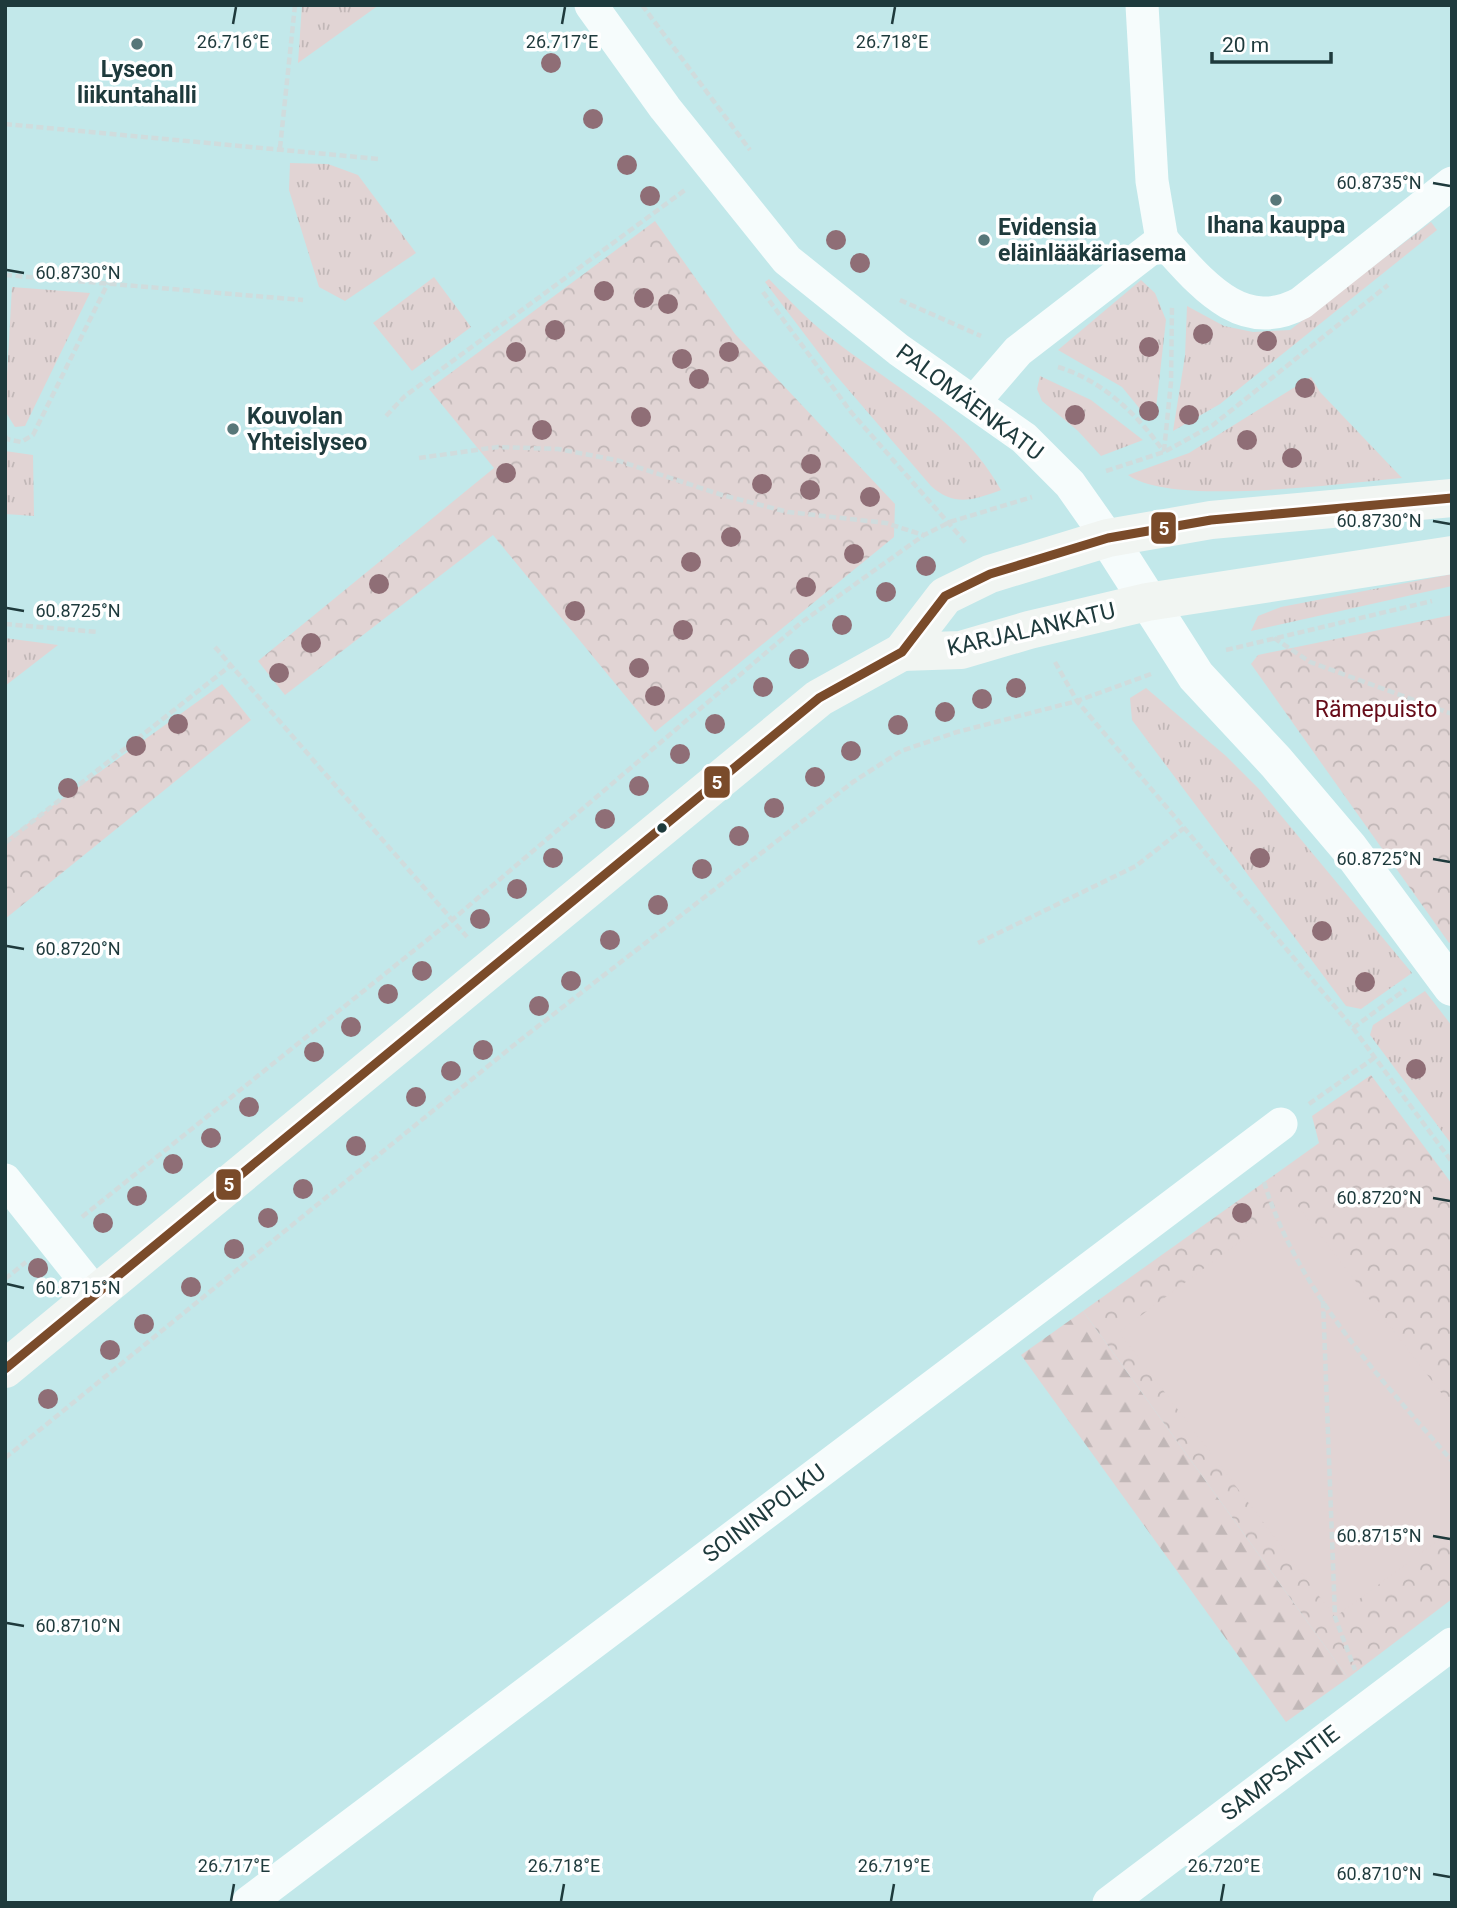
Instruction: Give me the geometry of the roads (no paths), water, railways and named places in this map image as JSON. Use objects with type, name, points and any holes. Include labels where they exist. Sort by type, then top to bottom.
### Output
[{"type":"main road","name":"KARJALANKATU","points":[[902,652],[945,596],[989,574],[1108,538],[1211,520],[1452,498]]},
{"type":"main road","name":"KARJALANKATU","points":[[902,652],[961,650],[1029,630],[1147,602],[1452,555]]},
{"type":"main road","points":[[5,1368],[819,698],[902,652]]},
{"type":"street","name":"PALOMÄENKATU","points":[[591,5],[665,108],[787,260],[900,350],[1024,438],[1060,472],[1108,538],[1196,676],[1276,762],[1349,848],[1452,987]]},
{"type":"street","points":[[1142,5],[1152,190],[1162,240],[1213,294],[1239,307],[1282,313],[1301,303],[1452,183]]},
{"type":"street","points":[[974,402],[1018,351],[1162,240]]},
{"type":"street","name":"SOININPOLKU","points":[[248,1903],[1281,1124]]},
{"type":"street","points":[[5,1180],[95,1293]]},
{"type":"street","name":"SAMPSANTIE","points":[[1109,1903],[1452,1644]]},
{"type":"place","name":"Lyseon liikuntahalli","points":[[137,44]]},
{"type":"place","name":"Ihana kauppa","points":[[1276,200]]},
{"type":"place","name":"Evidensia eläinlääkäriasema","points":[[984,240]]},
{"type":"place","name":"Kouvolan Yhteislyseo","points":[[233,429]]},
{"type":"park label","name":"Rämepuisto","points":[[1376,709]]}]
